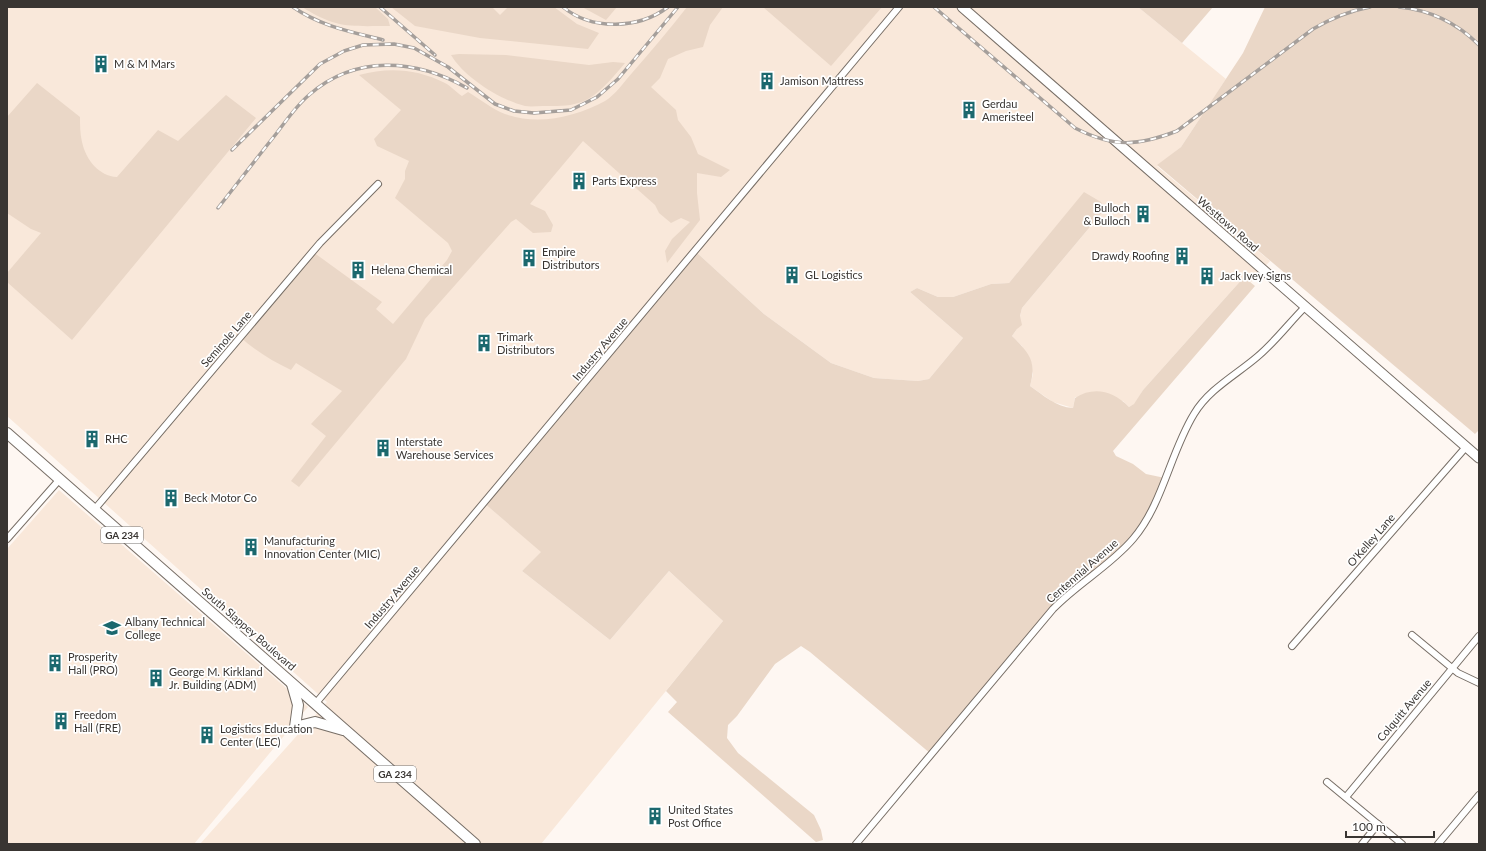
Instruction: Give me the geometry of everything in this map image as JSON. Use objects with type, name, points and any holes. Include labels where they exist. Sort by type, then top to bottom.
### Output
[{"type":"main road","name":"South Slappey Boulevard","points":[[7,433],[292,682],[474,844]]},
{"type":"main road","points":[[292,682],[298,705],[295,727],[315,722],[348,732]]},
{"type":"street","name":"Industry Avenue","points":[[316,704],[899,7]]},
{"type":"street","name":"Westtown Road","points":[[962,7],[1479,458]]},
{"type":"street","name":"Seminole Lane","points":[[94,510],[320,243],[378,184]]},
{"type":"street","name":"Centennial Avenue","points":[[856,844],[1053,609],[1134,538],[1160,490],[1184,433],[1204,400],[1272,344],[1305,307]]},
{"type":"street","name":"O'Kelley Lane","points":[[1292,646],[1466,447]]},
{"type":"street","points":[[7,540],[60,479]]},
{"type":"street","points":[[1412,635],[1464,677],[1479,683]]},
{"type":"street","name":"Colquitt Avenue","points":[[1346,797],[1479,636]]},
{"type":"street","points":[[1327,782],[1402,844]]},
{"type":"street","points":[[1438,844],[1479,795]]},
{"type":"street","points":[[1362,844],[1378,824]]},
{"type":"shaded area","points":[[7,7],[1138,7],[1226,79],[1181,147],[1157,166],[1270,261],[1251,282],[1244,277],[1143,390],[1135,404],[1129,407],[1123,401],[1075,397],[1073,408],[1053,402],[1030,386],[1033,374],[1022,346],[1012,336],[1017,329],[1022,308],[1105,209],[1084,193],[1009,283],[991,284],[953,297],[938,297],[917,288],[910,292],[963,338],[929,379],[918,381],[874,378],[831,363],[764,314],[695,251],[484,503],[542,552],[522,571],[610,640],[669,571],[723,621],[541,844],[200,844],[327,702],[7,416]]},
{"type":"shaded area","points":[[302,7],[375,7],[388,19],[390,26],[344,25],[325,19]]},
{"type":"shaded area","points":[[391,7],[492,7],[500,15],[508,7],[554,7],[577,24],[599,33],[588,49],[480,38],[415,26]]},
{"type":"shaded area","points":[[582,7],[617,7],[606,20]]},
{"type":"shaded area","points":[[687,7],[723,7],[710,25],[703,47],[686,51],[668,59],[660,78],[651,87],[676,110],[678,120],[691,137],[698,154],[730,170],[721,177],[697,173],[697,193],[700,220],[667,263],[665,251],[672,239],[690,222],[681,218],[671,223],[659,213],[655,205],[583,141],[530,204],[545,211],[553,225],[551,232],[533,233],[516,219],[511,222],[425,319],[406,359],[299,487],[291,481],[326,436],[311,424],[342,391],[296,363],[291,370],[277,363],[240,337],[313,252],[382,302],[376,309],[393,324],[447,260],[452,251],[448,243],[395,198],[405,179],[405,171],[409,161],[377,146],[374,139],[401,110],[359,75],[370,72],[392,70],[413,72],[445,83],[462,96],[468,92],[505,114],[518,118],[530,119],[556,118],[593,107],[609,98]]},
{"type":"shaded area","points":[[763,7],[882,7],[831,66]]},
{"type":"shaded area","points":[[1138,7],[1213,7],[1182,43]]},
{"type":"shaded area","points":[[1265,7],[1479,7],[1479,430],[1475,434],[1157,165],[1181,147],[1243,53]]},
{"type":"shaded area","points":[[451,55],[506,55],[589,65],[613,62],[625,63],[603,87],[582,102],[566,106],[525,106],[505,99],[474,79],[457,63]]},
{"type":"shaded area","points":[[37,83],[80,117],[80,133],[82,142],[90,161],[104,174],[110,176],[117,177],[158,130],[178,141],[226,95],[256,118],[72,340],[7,282],[7,273],[41,233],[31,229],[7,213],[7,117]]},
{"type":"shaded area","points":[[1084,192],[1101,202],[1105,209],[1022,308],[1020,316],[1022,325],[1012,336],[1023,347],[1030,358],[1033,370],[1030,386],[1055,403],[1073,408],[1075,398],[1082,394],[1096,391],[1110,394],[1129,407],[1134,404],[1143,390],[1244,277],[1255,286],[1113,451],[1116,456],[1133,464],[1146,474],[1165,478],[1134,538],[1065,597],[931,754],[801,646],[775,664],[737,716],[728,725],[727,738],[738,753],[814,815],[821,830],[823,840],[816,842],[668,712],[677,702],[666,691],[723,621],[669,571],[610,640],[522,571],[541,552],[484,503],[695,251],[764,314],[831,363],[874,378],[918,381],[929,379],[963,338],[910,292],[917,288],[938,297],[953,297],[991,284],[1009,283]]},
{"type":"shaded area","name":"Albany Technical College","points":[[59,490],[308,707],[194,844],[7,844],[7,549]]},
{"type":"railway","points":[[293,7],[303,14],[325,24],[383,40]]},
{"type":"railway","points":[[380,7],[435,55]]},
{"type":"railway","points":[[563,7],[575,15],[588,20],[616,24],[643,20],[668,7]]},
{"type":"railway","points":[[232,150],[320,64],[344,51],[363,45],[394,44],[414,48],[448,67],[495,104],[514,111],[534,113],[571,110],[597,97],[618,79],[678,7]]},
{"type":"railway","points":[[934,7],[1075,128],[1102,139],[1126,143],[1150,140],[1177,131],[1313,29],[1341,15],[1370,7]]},
{"type":"railway","points":[[1399,7],[1421,11],[1442,19],[1462,30],[1479,45]]},
{"type":"railway","points":[[218,208],[295,109],[304,99],[327,82],[346,73],[366,67],[386,65],[427,71],[447,78],[467,88]]},
{"type":"place","name":"M & M Mars","points":[[101,64]]},
{"type":"place","name":"Jamison Mattress","points":[[767,81]]},
{"type":"place","name":"Gerdau Ameristeel","points":[[969,110]]},
{"type":"place","name":"Parts Express","points":[[579,181]]},
{"type":"place","name":"Bulloch & Bulloch","points":[[1143,214]]},
{"type":"place","name":"Drawdy Roofing","points":[[1182,256]]},
{"type":"place","name":"Empire Distributors","points":[[529,258]]},
{"type":"place","name":"Helena Chemical","points":[[358,270]]},
{"type":"place","name":"GL Logistics","points":[[792,275]]},
{"type":"place","name":"Jack Ivey Signs","points":[[1207,276]]},
{"type":"place","name":"Trimark Distributors","points":[[484,343]]},
{"type":"place","name":"RHC","points":[[92,439]]},
{"type":"place","name":"Interstate Warehouse Services","points":[[383,448]]},
{"type":"place","name":"Beck Motor Co","points":[[171,498]]},
{"type":"place","name":"Manufacturing Innovation Center (MIC)","points":[[251,547]]},
{"type":"place","name":"Albany Technical College","points":[[112,628]]},
{"type":"place","name":"Prosperity Hall (PRO)","points":[[55,663]]},
{"type":"place","name":"George M. Kirkland Jr. Building (ADM)","points":[[156,678]]},
{"type":"place","name":"Freedom Hall (FRE)","points":[[61,721]]},
{"type":"place","name":"Logistics Education Center (LEC)","points":[[207,735]]},
{"type":"place","name":"United States Post Office","points":[[655,816]]}]
